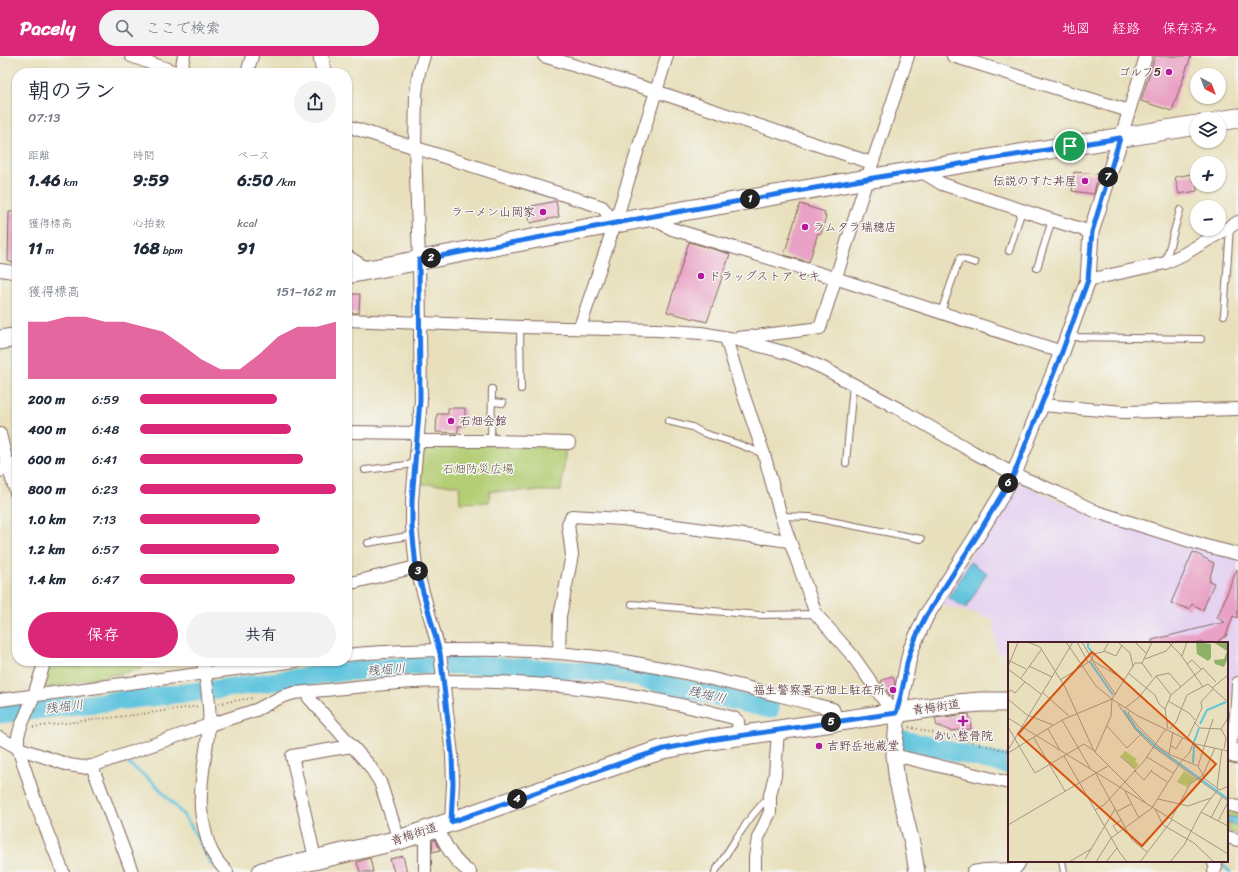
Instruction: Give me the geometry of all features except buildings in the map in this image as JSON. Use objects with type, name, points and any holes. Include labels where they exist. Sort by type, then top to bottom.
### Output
[{"type":"main road","points":[[1226,120],[1238,118]]},
{"type":"main road","points":[[352,273],[648,217],[870,171],[919,170],[1190,126]]},
{"type":"main road","points":[[0,340],[12,338]]},
{"type":"main road","name":"青梅街道","points":[[262,872],[284,870],[315,860],[399,840],[648,754],[682,745],[837,721],[896,718],[969,703],[1008,702]]},
{"type":"main road","points":[[1228,750],[1238,754]]},
{"type":"street","points":[[131,56],[165,68]]},
{"type":"street","points":[[180,68],[184,56]]},
{"type":"street","points":[[248,68],[252,56]]},
{"type":"street","points":[[321,56],[323,68]]},
{"type":"street","points":[[424,56],[419,72],[416,94],[415,147],[419,260],[420,400],[412,500],[412,527],[416,567],[440,651],[452,755],[453,784],[438,827],[425,872]]},
{"type":"street","points":[[544,56],[655,91],[870,171]]},
{"type":"street","points":[[580,327],[615,223],[667,56]]},
{"type":"street","points":[[730,338],[820,328],[908,56]]},
{"type":"street","points":[[953,56],[1129,111]]},
{"type":"street","points":[[917,872],[912,843],[897,782],[894,755],[896,718],[911,649],[926,616],[977,536],[1014,474],[1042,405],[1088,280],[1092,232],[1146,56]]},
{"type":"street","points":[[352,128],[602,207],[615,223]]},
{"type":"street","points":[[919,170],[942,184],[1092,232]]},
{"type":"street","points":[[648,217],[672,229],[835,278],[1062,352]]},
{"type":"street","points":[[1088,280],[1165,263],[1184,254],[1234,224]]},
{"type":"street","points":[[352,259],[369,270]]},
{"type":"street","points":[[0,270],[12,272]]},
{"type":"street","points":[[352,320],[520,327],[580,327],[665,330],[701,333],[730,338],[800,358],[823,368],[899,409],[972,452],[1014,474],[1058,492],[1097,512],[1206,546],[1238,554]]},
{"type":"street","points":[[730,338],[740,385],[764,454],[789,541],[816,614],[852,655],[896,718]]},
{"type":"street","points":[[1042,405],[1124,412],[1238,409]]},
{"type":"street","points":[[352,432],[491,441],[569,443]]},
{"type":"street","points":[[0,434],[12,479]]},
{"type":"street","points":[[559,653],[560,616],[572,554],[568,524],[572,516],[622,519],[789,541]]},
{"type":"street","points":[[352,583],[416,567]]},
{"type":"street","points":[[352,654],[383,651],[509,649],[559,653],[622,661],[653,666],[833,709],[837,721]]},
{"type":"street","points":[[43,666],[25,727],[18,736],[18,748],[38,809],[63,872]]},
{"type":"street","points":[[204,666],[205,676],[213,700],[203,776],[201,808],[207,841],[211,851],[215,859],[227,872]]},
{"type":"street","points":[[0,700],[205,676],[266,666]]},
{"type":"street","points":[[0,738],[18,748],[75,766],[92,766],[256,710],[281,697],[294,693],[444,680],[553,686],[599,691],[655,700],[734,718],[738,721],[739,736]]},
{"type":"street","points":[[1228,748],[1237,705],[1238,683]]},
{"type":"street","points":[[307,692],[309,698],[369,765],[380,782],[399,840]]},
{"type":"street","points":[[755,872],[755,857],[758,838],[770,812],[770,795],[774,775],[778,730]]},
{"type":"street","points":[[315,860],[292,756],[352,746]]},
{"type":"street","points":[[894,755],[1008,782]]},
{"type":"street","points":[[92,766],[132,872]]},
{"type":"street","points":[[1228,804],[1238,807]]},
{"type":"street","points":[[438,827],[454,858],[459,864],[470,872]]},
{"type":"street","points":[[1228,837],[1238,840]]},
{"type":"street","points":[[973,872],[1015,869],[1020,862]]},
{"type":"street","points":[[1213,862],[1216,867],[1214,872]]},
{"type":"lane","points":[[1008,251],[1022,210]]},
{"type":"lane","points":[[1165,263],[1180,210]]},
{"type":"lane","points":[[1037,268],[1052,220]]},
{"type":"lane","points":[[1224,315],[1234,224]]},
{"type":"lane","points":[[941,312],[960,258],[975,263]]},
{"type":"lane","points":[[520,327],[521,388]]},
{"type":"lane","points":[[1068,337],[1201,339]]},
{"type":"lane","points":[[846,463],[852,384]]},
{"type":"lane","points":[[491,441],[492,389]]},
{"type":"lane","points":[[492,402],[503,403]]},
{"type":"lane","points":[[668,421],[692,427],[703,433],[764,454]]},
{"type":"lane","points":[[365,470],[415,464]]},
{"type":"lane","points":[[781,516],[810,517],[921,539]]},
{"type":"lane","points":[[368,543],[413,535]]},
{"type":"lane","points":[[632,604],[759,615],[816,614]]},
{"type":"lane","points":[[715,872],[737,836],[770,795]]},
{"type":"lane","points":[[1062,862],[1064,872]]},
{"type":"path","points":[[213,700],[257,698]]},
{"type":"path","points":[[25,727],[199,706]]},
{"type":"path","points":[[896,718],[934,734],[1008,751]]},
{"type":"shaded area","points":[[1017,482],[1104,521],[1238,558],[1238,670],[1230,700],[1228,699],[1228,642],[1008,642],[1008,654],[997,653],[993,619],[940,604]]},
{"type":"green space","name":"石畑防災広場","points":[[420,444],[566,446],[561,491],[490,491],[489,502],[460,503],[459,485],[422,484],[418,467]]},
{"type":"green space","points":[[46,666],[142,666],[142,669],[42,689]]},
{"type":"green space","points":[[1228,809],[1238,812],[1238,818],[1228,817]]},
{"type":"green space","points":[[1228,822],[1238,826],[1238,834],[1228,831]]},
{"type":"water","points":[[970,562],[987,573],[966,608],[949,598]]},
{"type":"water","points":[[1228,817],[1238,818],[1238,826],[1228,822]]},
{"type":"waterway","name":"残堀川","points":[[0,714],[220,689],[341,672],[426,665],[463,665],[619,673],[770,709]]},
{"type":"waterway","name":"残堀川","points":[[904,740],[1008,765]]},
{"type":"waterway","points":[[124,760],[155,784],[184,816],[211,864]]},
{"type":"waterway","points":[[1220,862],[1230,872]]},
{"type":"place","name":"ゴルフ5","points":[[1169,72]]},
{"type":"place","name":"伝説のすた丼屋","points":[[1085,181]]},
{"type":"place","name":"ラーメン山岡家","points":[[543,212]]},
{"type":"place","name":"ラムタラ瑞穂店","points":[[805,227]]},
{"type":"place","name":"ドラッグストア セキ","points":[[701,276]]},
{"type":"place","name":"石畑会館","points":[[451,421]]},
{"type":"place","name":"福生警察署石畑上駐在所","points":[[893,690]]},
{"type":"place","name":"あい整骨院","points":[[963,721]]},
{"type":"place","name":"吉野岳地蔵堂","points":[[819,746]]},
{"type":"route","points":[[1120,138],[1092,232],[1088,280],[1042,405],[1014,474],[920,626],[911,649],[901,700],[896,713],[710,740],[664,749],[451,822],[453,784],[452,755],[440,653],[416,567],[412,527],[412,500],[420,400],[419,260],[648,217],[1070,146],[1120,138]]}]
